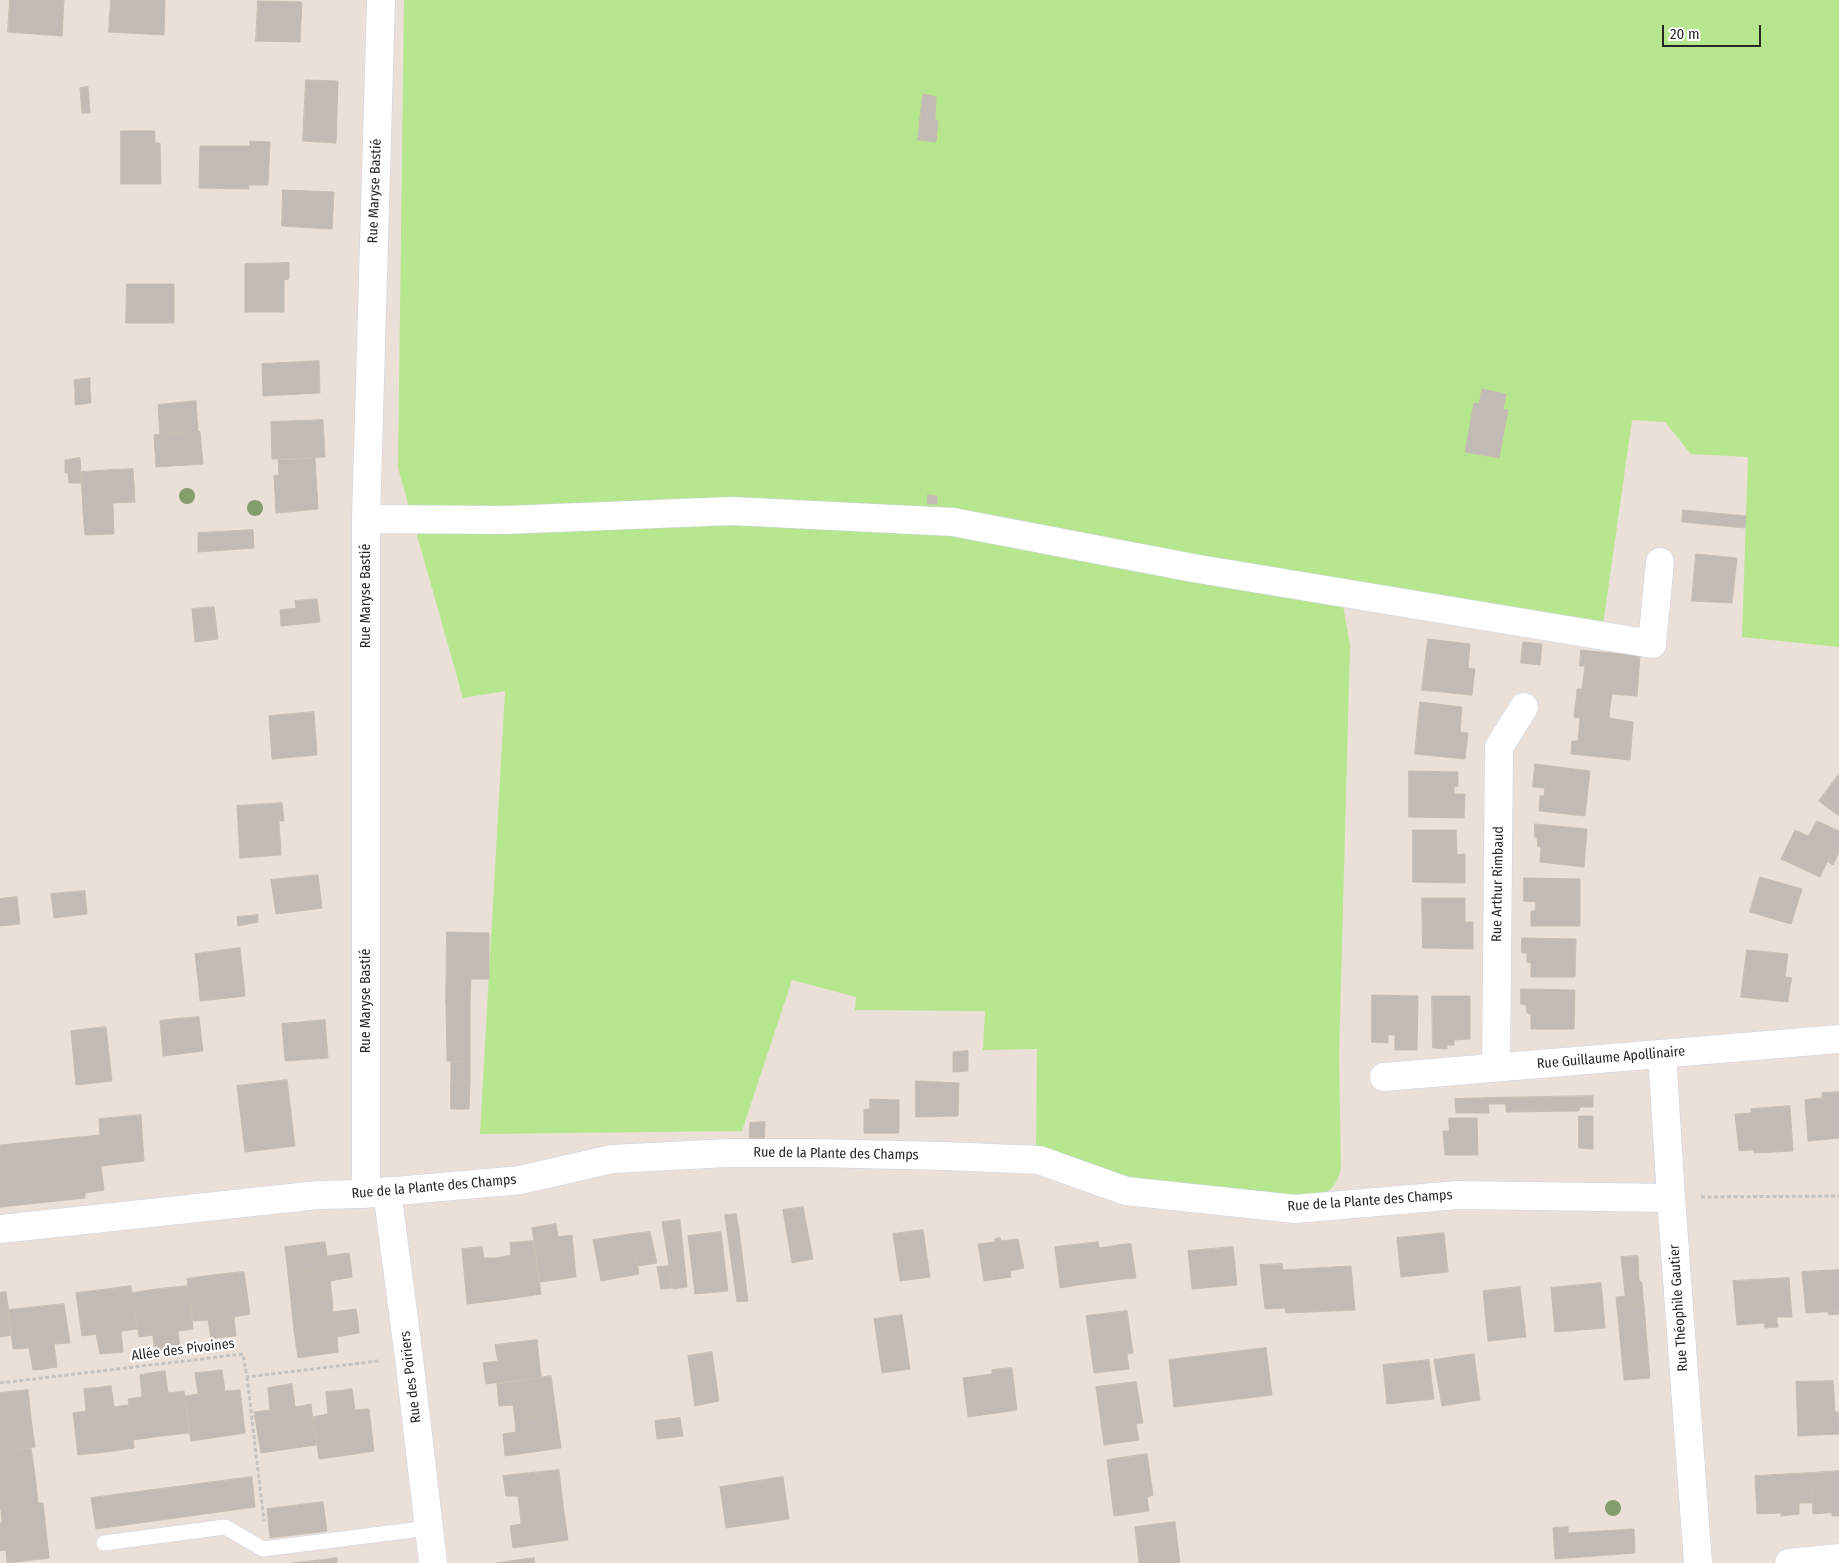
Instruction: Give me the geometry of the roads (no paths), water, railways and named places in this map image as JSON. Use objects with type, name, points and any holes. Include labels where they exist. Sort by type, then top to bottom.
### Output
[{"type":"street","name":"Rue Maryse Bastié","points":[[377,1192],[366,519],[381,0]]},
{"type":"street","points":[[366,519],[505,520],[732,510],[953,522],[1193,568],[1652,644],[1660,562]]},
{"type":"street","name":"Rue Arthur Rimbaud","points":[[1496,1068],[1499,748],[1524,707]]},
{"type":"street","name":"Rue Guillaume Apollinaire","points":[[1384,1077],[1839,1039]]},
{"type":"street","name":"Rue Théophile Gautier","points":[[1662,1054],[1698,1563]]},
{"type":"street","name":"Rue de la Plante des Champs","points":[[0,1229],[318,1195],[520,1180],[612,1159],[727,1153],[814,1153],[1039,1160],[1126,1191],[1295,1209],[1458,1195],[1671,1198]]},
{"type":"street","name":"Rue des Poiriers","points":[[377,1192],[409,1358],[433,1563]]},
{"type":"street","points":[[1789,1563],[1839,1558]]},
{"type":"lane","points":[[104,1543],[225,1527],[263,1549],[267,1549],[429,1528]]}]
